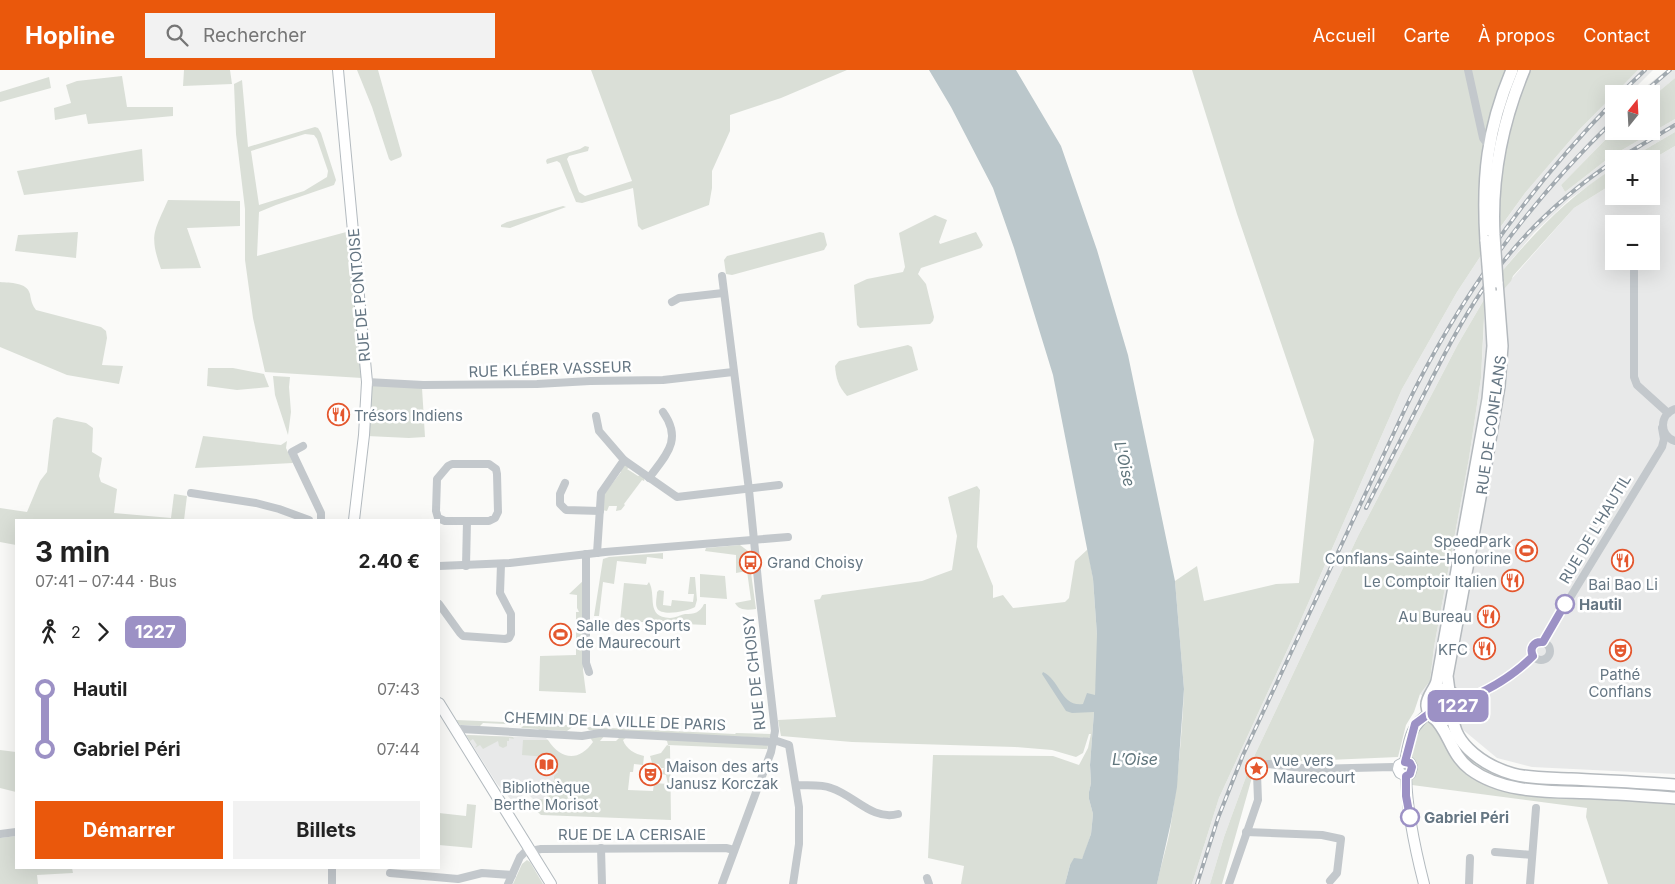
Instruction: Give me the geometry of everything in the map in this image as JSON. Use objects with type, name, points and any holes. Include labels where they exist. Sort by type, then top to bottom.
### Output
[{"type":"main road","name":"RUE DE PONTOISE","points":[[338,70],[367,382],[364,435],[354,519]]},
{"type":"main road","name":"RUE DE CONFLANS","points":[[1449,691],[1447,676],[1499,386],[1502,346],[1484,196],[1489,146],[1496,114],[1512,70]]},
{"type":"main road","name":"RUE DE CONFLANS","points":[[1490,238],[1498,155],[1508,112],[1524,70]]},
{"type":"main road","name":"RUE DE CONFLANS","points":[[1431,695],[1437,681],[1488,399],[1494,286]]},
{"type":"main road","points":[[1431,715],[1444,720],[1453,716],[1458,702],[1455,696],[1449,691],[1440,690],[1431,695],[1427,704],[1431,715],[1441,725],[1452,748],[1463,762],[1485,778],[1503,785],[1535,790],[1675,798]]},
{"type":"main road","points":[[440,706],[551,884]]},
{"type":"main road","points":[[1424,884],[1403,769],[1415,724],[1431,715]]},
{"type":"main road","points":[[1453,716],[1455,728],[1467,746],[1486,762],[1508,772],[1538,777],[1675,785]]},
{"type":"street","name":"RUE DE CONFLANS","points":[[1468,70],[1483,138],[1489,146]]},
{"type":"street","points":[[1481,124],[1488,125],[1496,114]]},
{"type":"street","points":[[1634,270],[1634,377],[1637,385],[1671,411]]},
{"type":"street","name":"RUE DE CHOISY","points":[[722,276],[749,490],[775,723],[774,741],[722,884]]},
{"type":"street","points":[[672,302],[679,298],[723,293]]},
{"type":"street","name":"RUE KLÉBER VASSEUR","points":[[367,382],[423,386],[537,384],[663,380],[733,372]]},
{"type":"street","name":"RUE DE L'HAUTIL","points":[[1543,642],[1656,457],[1663,442],[1662,422],[1671,411]]},
{"type":"street","points":[[649,478],[672,446],[671,424],[663,412]]},
{"type":"street","points":[[596,416],[599,431],[624,460],[677,497],[779,485]]},
{"type":"street","points":[[1662,428],[1667,437],[1675,442]]},
{"type":"street","name":"RUE DE L'HAUTIL","points":[[1656,457],[1663,448],[1675,442]]},
{"type":"street","points":[[303,446],[292,452],[321,516]]},
{"type":"street","points":[[597,553],[602,490],[624,460]]},
{"type":"street","points":[[452,464],[492,465],[496,469],[497,474],[496,516],[491,521],[467,521],[445,521],[438,518],[436,511],[437,479],[452,464]]},
{"type":"street","points":[[565,483],[560,494],[560,504],[566,510],[600,511]]},
{"type":"street","points":[[191,493],[256,502],[279,508],[306,519]]},
{"type":"street","points":[[466,566],[467,521]]},
{"type":"street","points":[[440,566],[500,564],[586,554],[788,537]]},
{"type":"street","points":[[586,554],[586,663],[589,672]]},
{"type":"street","points":[[440,605],[464,636],[509,638],[511,634],[511,614],[500,593],[500,564]]},
{"type":"street","points":[[1543,642],[1550,648],[1548,657],[1540,661],[1533,656],[1531,650],[1533,645],[1543,642]]},
{"type":"street","points":[[1458,702],[1486,691],[1512,675],[1533,656]]},
{"type":"street","name":"CHEMIN DE LA VILLE DE PARIS","points":[[455,728],[582,736],[600,733],[774,741],[789,746],[796,785]]},
{"type":"street","points":[[1229,884],[1258,800],[1258,769],[1261,765],[1311,769],[1393,767],[1403,769]]},
{"type":"street","points":[[793,884],[799,844],[799,807],[796,785],[828,787],[873,812],[889,816],[898,814]]},
{"type":"street","points":[[1530,884],[1536,808]]},
{"type":"street","points":[[0,834],[15,832]]},
{"type":"street","points":[[1246,832],[1322,835],[1341,839],[1337,873],[1330,881]]},
{"type":"street","name":"RUE DE LA CERISAIE","points":[[531,850],[545,848],[726,848],[734,850]]},
{"type":"street","points":[[601,848],[602,884]]},
{"type":"street","points":[[508,884],[520,857],[525,852],[531,850]]},
{"type":"street","points":[[1495,852],[1532,855]]},
{"type":"street","points":[[1469,884],[1470,858]]},
{"type":"street","points":[[332,869],[332,884]]},
{"type":"street","points":[[390,874],[458,879],[482,873],[512,875]]},
{"type":"shaded area","points":[[184,70],[230,70],[232,84],[183,86]]},
{"type":"shaded area","points":[[357,70],[378,70],[401,157],[391,161],[389,159],[372,107]]},
{"type":"shaded area","points":[[591,70],[847,70],[781,98],[730,115],[730,131],[712,171],[709,205],[642,230],[638,226],[633,188],[582,203],[576,202],[560,163],[557,161],[547,164],[546,161],[547,159],[585,146],[589,147],[588,151],[569,156],[567,159],[579,192],[585,196],[632,181]]},
{"type":"shaded area","points":[[1192,70],[1638,70],[1623,85],[1605,85],[1605,104],[1579,130],[1525,193],[1481,254],[1457,292],[1402,389],[1296,631],[1219,798],[1192,884],[1157,884],[1168,839],[1173,807],[1183,706],[1184,689],[1175,581],[1197,566],[1204,601],[1276,584],[1299,583],[1314,440],[1237,214]]},
{"type":"shaded area","points":[[1638,70],[1653,70],[1638,85],[1623,85]]},
{"type":"shaded area","points":[[1667,70],[1675,70],[1675,78],[1660,90],[1660,85],[1648,85]]},
{"type":"shaded area","points":[[122,76],[127,107],[173,107],[173,116],[88,124],[86,114],[55,120],[54,108],[71,103],[66,85],[77,81]]},
{"type":"shaded area","points":[[49,77],[51,88],[0,102],[0,92]]},
{"type":"shaded area","points":[[1675,78],[1675,119],[1660,128],[1660,90]]},
{"type":"shaded area","points":[[242,80],[248,147],[315,127],[321,133],[336,180],[334,185],[259,212],[257,256],[350,231],[362,378],[265,372],[253,318],[245,260],[245,209],[236,134],[234,84]],"holes":[[[305,134],[314,135],[328,171],[327,177],[304,191],[259,205],[251,151]]]},
{"type":"shaded area","points":[[1605,103],[1605,140],[1561,185],[1565,192],[1605,161],[1605,174],[1570,199],[1534,233],[1503,270],[1500,228],[1525,193],[1579,130]]},
{"type":"shaded area","points":[[1675,119],[1675,132],[1644,150],[1622,150],[1639,140],[1660,140],[1660,128]]},
{"type":"shaded area","points":[[1675,132],[1675,146],[1660,155],[1660,150],[1644,150]]},
{"type":"shaded area","points":[[1605,140],[1639,140],[1622,150],[1605,150],[1605,161],[1565,192],[1561,185]]},
{"type":"shaded area","points":[[1675,146],[1675,774],[1532,767],[1497,758],[1420,694],[1430,681],[1434,647],[1469,458],[1481,378],[1485,309],[1574,208],[1605,189],[1605,205],[1660,205],[1660,155]]},
{"type":"shaded area","points":[[142,149],[144,181],[24,195],[17,171]]},
{"type":"shaded area","points":[[1605,174],[1605,189],[1574,208],[1513,276],[1503,290],[1503,270],[1554,214]]},
{"type":"shaded area","points":[[168,200],[240,201],[240,226],[187,228],[201,268],[161,269],[154,241],[156,227]]},
{"type":"shaded area","points":[[563,206],[566,207],[510,228],[501,227],[501,225],[507,222]]},
{"type":"shaded area","points":[[935,215],[947,220],[939,242],[940,244],[976,232],[983,245],[981,248],[921,268],[918,274],[926,284],[934,317],[933,321],[930,324],[860,328],[857,325],[854,285],[867,279],[903,272],[905,267],[899,233]]},
{"type":"shaded area","points":[[78,232],[76,258],[15,251],[18,235]]},
{"type":"shaded area","points":[[820,232],[824,233],[827,245],[824,250],[732,275],[726,274],[724,260],[727,256]]},
{"type":"shaded area","points":[[1480,257],[1485,298],[1458,344],[1358,536],[1251,763],[1224,837],[1210,884],[1192,884],[1219,798],[1296,631],[1402,389],[1457,292]]},
{"type":"shaded area","points":[[0,282],[18,284],[25,287],[36,310],[101,327],[106,331],[107,338],[102,365],[123,366],[119,384],[67,375],[0,347]]},
{"type":"shaded area","points":[[1485,298],[1481,378],[1469,458],[1434,647],[1430,681],[1420,694],[1414,712],[1406,725],[1398,757],[1256,763],[1222,884],[1210,884],[1224,837],[1251,763],[1358,536],[1458,344]]},
{"type":"shaded area","points":[[908,345],[912,347],[918,370],[847,396],[836,374],[835,366],[839,361]]},
{"type":"shaded area","points":[[208,368],[233,368],[264,374],[269,387],[237,390],[207,386]]},
{"type":"shaded area","points":[[273,376],[290,377],[291,412],[288,435],[275,395]]},
{"type":"shaded area","points":[[371,385],[422,388],[425,437],[367,436]]},
{"type":"shaded area","points":[[57,417],[86,423],[93,428],[92,452],[102,458],[99,476],[101,482],[117,489],[114,513],[171,518],[174,494],[187,496],[184,519],[15,519],[15,545],[0,542],[0,508],[27,512],[40,481],[47,472],[53,420]]},
{"type":"shaded area","points":[[203,436],[281,445],[287,441],[286,448],[293,463],[195,468]]},
{"type":"shaded area","points":[[622,463],[632,466],[627,469],[638,476],[643,474],[644,481],[642,480],[621,510],[616,511],[617,506],[609,506],[607,511],[602,510],[602,497],[621,472],[619,467]]},
{"type":"shaded area","points":[[977,486],[980,490],[977,547],[993,586],[993,598],[1003,595],[1013,608],[1065,602],[1069,598],[1075,561],[1088,549],[1093,579],[1097,635],[1097,672],[1089,792],[1093,814],[1091,834],[1084,855],[1082,859],[1070,865],[1065,884],[961,884],[964,866],[928,858],[933,755],[1053,756],[1079,765],[1088,748],[1091,734],[1089,734],[1083,753],[1076,757],[1052,750],[1015,747],[852,742],[781,736],[778,720],[836,717],[814,600],[820,599],[822,595],[922,581],[952,570],[957,536],[948,497]]},
{"type":"shaded area","points":[[740,545],[748,551],[756,609],[741,609],[735,603],[751,600],[747,571],[736,573],[736,555],[705,551],[706,548]]},
{"type":"shaded area","points":[[663,553],[663,559],[647,557],[646,564],[617,561],[614,584],[603,582],[599,616],[594,616],[603,559]]},
{"type":"shaded area","points":[[700,574],[725,576],[727,599],[700,597]]},
{"type":"shaded area","points":[[690,577],[695,577],[697,600],[695,607],[669,613],[659,611],[656,604],[657,592],[659,590],[664,591],[663,605],[671,606],[672,600],[693,602],[694,594],[688,594]]},
{"type":"shaded area","points":[[584,580],[583,670],[586,693],[539,691],[540,656],[576,655],[576,612],[579,612],[577,608],[577,595],[569,594]]},
{"type":"shaded area","points":[[649,582],[654,610],[657,614],[662,617],[674,618],[696,612],[706,604],[706,625],[620,621],[624,583],[647,585]]},
{"type":"shaded area","points":[[456,720],[560,726],[578,723],[567,731],[540,731],[538,729],[521,728],[524,725],[483,723],[480,726],[460,725]]},
{"type":"shaded area","points":[[1427,722],[1435,724],[1447,750],[1457,765],[1472,778],[1491,787],[1531,795],[1675,802],[1675,884],[1608,884],[1586,817],[1587,808],[1412,785],[1415,770],[1410,758],[1416,734],[1421,724]]},
{"type":"shaded area","points":[[1450,723],[1493,772],[1675,789],[1675,793],[1508,782],[1485,773],[1465,759],[1458,750],[1445,724]]},
{"type":"shaded area","points":[[587,725],[588,727],[771,734],[771,737],[589,730],[585,726]]},
{"type":"shaded area","points":[[466,735],[546,738],[548,740],[548,762],[550,762],[550,767],[558,772],[548,799],[533,799],[526,792],[514,803],[497,784]]},
{"type":"shaded area","points":[[466,735],[513,737],[514,739],[509,738],[507,746],[503,748],[499,746],[498,741],[483,749],[480,745],[475,748],[477,745],[473,739],[470,741]]},
{"type":"shaded area","points":[[605,735],[600,741],[616,741],[621,736],[627,737],[623,740],[626,746],[644,756],[643,765],[634,764],[633,772],[630,772],[628,790],[653,791],[654,783],[668,784],[666,775],[662,774],[664,768],[661,768],[659,764],[652,763],[650,756],[661,753],[667,745],[670,746],[671,820],[541,815],[530,805],[534,799],[547,799],[547,793],[553,787],[549,783],[554,781],[554,776],[558,772],[550,767],[548,754],[547,757],[522,755],[523,740],[548,740],[559,752],[570,756],[582,753],[588,748],[593,742],[589,736]]},
{"type":"shaded area","points":[[663,739],[768,744],[768,746],[767,749],[763,749],[668,745],[667,741]]},
{"type":"shaded area","points":[[0,750],[15,752],[15,792],[0,788]]},
{"type":"shaded area","points":[[467,804],[476,805],[472,848],[440,845],[440,813],[466,816]]},
{"type":"shaded area","points":[[15,836],[15,869],[72,869],[73,873],[37,875],[38,884],[0,884],[0,838]]},
{"type":"shaded area","points":[[527,860],[543,884],[513,884],[522,864]]},
{"type":"water","name":"L’Oise","points":[[929,70],[1016,70],[1061,146],[1097,250],[1128,355],[1175,581],[1184,689],[1177,787],[1157,884],[1065,884],[1070,865],[1074,858],[1082,859],[1091,834],[1093,814],[1089,792],[1094,712],[1072,713],[1066,711],[1042,674],[1043,672],[1049,676],[1065,697],[1076,704],[1083,704],[1087,693],[1095,695],[1097,635],[1093,579],[1053,375],[1014,248],[993,188],[951,107]]},
{"type":"railway","points":[[1629,85],[1645,70]]},
{"type":"railway","points":[[1652,85],[1670,70]]},
{"type":"railway","points":[[1486,257],[1547,176],[1605,111]]},
{"type":"railway","points":[[1633,150],[1675,125]]},
{"type":"railway","points":[[1197,884],[1218,818],[1243,755],[1426,367],[1448,328],[1497,254],[1553,185],[1605,129]]},
{"type":"railway","points":[[1366,508],[1454,336],[1493,275],[1519,243],[1548,213],[1605,167]]},
{"type":"bus line","name":"1227","points":[[1410,817],[1406,796],[1406,776],[1410,774],[1412,767],[1410,763],[1405,762],[1415,724],[1430,713],[1437,719],[1449,719],[1456,712],[1458,702],[1486,691],[1512,675],[1533,656],[1531,650],[1533,645],[1543,642],[1565,604]]},
{"type":"place","name":"Trésors Indiens","points":[[338,415]]},
{"type":"place","name":"SpeedPark Conflans-Sainte-Honorine","points":[[1527,550]]},
{"type":"place","name":"Bai Bao Li","points":[[1623,561]]},
{"type":"place","name":"Grand Choisy","points":[[751,562]]},
{"type":"place","name":"Le Comptoir Italien","points":[[1513,581]]},
{"type":"place","name":"Hautil","points":[[1565,604]]},
{"type":"place","name":"Au Bureau","points":[[1488,616]]},
{"type":"place","name":"Salle des Sports de Maurecourt","points":[[560,634]]},
{"type":"place","name":"KFC","points":[[1484,649]]},
{"type":"place","name":"Pathé Conflans","points":[[1620,651]]},
{"type":"place","name":"Bibliothèque Berthe Morisot","points":[[546,764]]},
{"type":"place","name":"vue vers Maurecourt","points":[[1257,769]]},
{"type":"place","name":"Maison des arts Janusz Korczak","points":[[650,775]]},
{"type":"place","name":"Gabriel Péri","points":[[1410,817]]},
{"type":"water label","name":"L'Oise","points":[[1125,464]]}]
